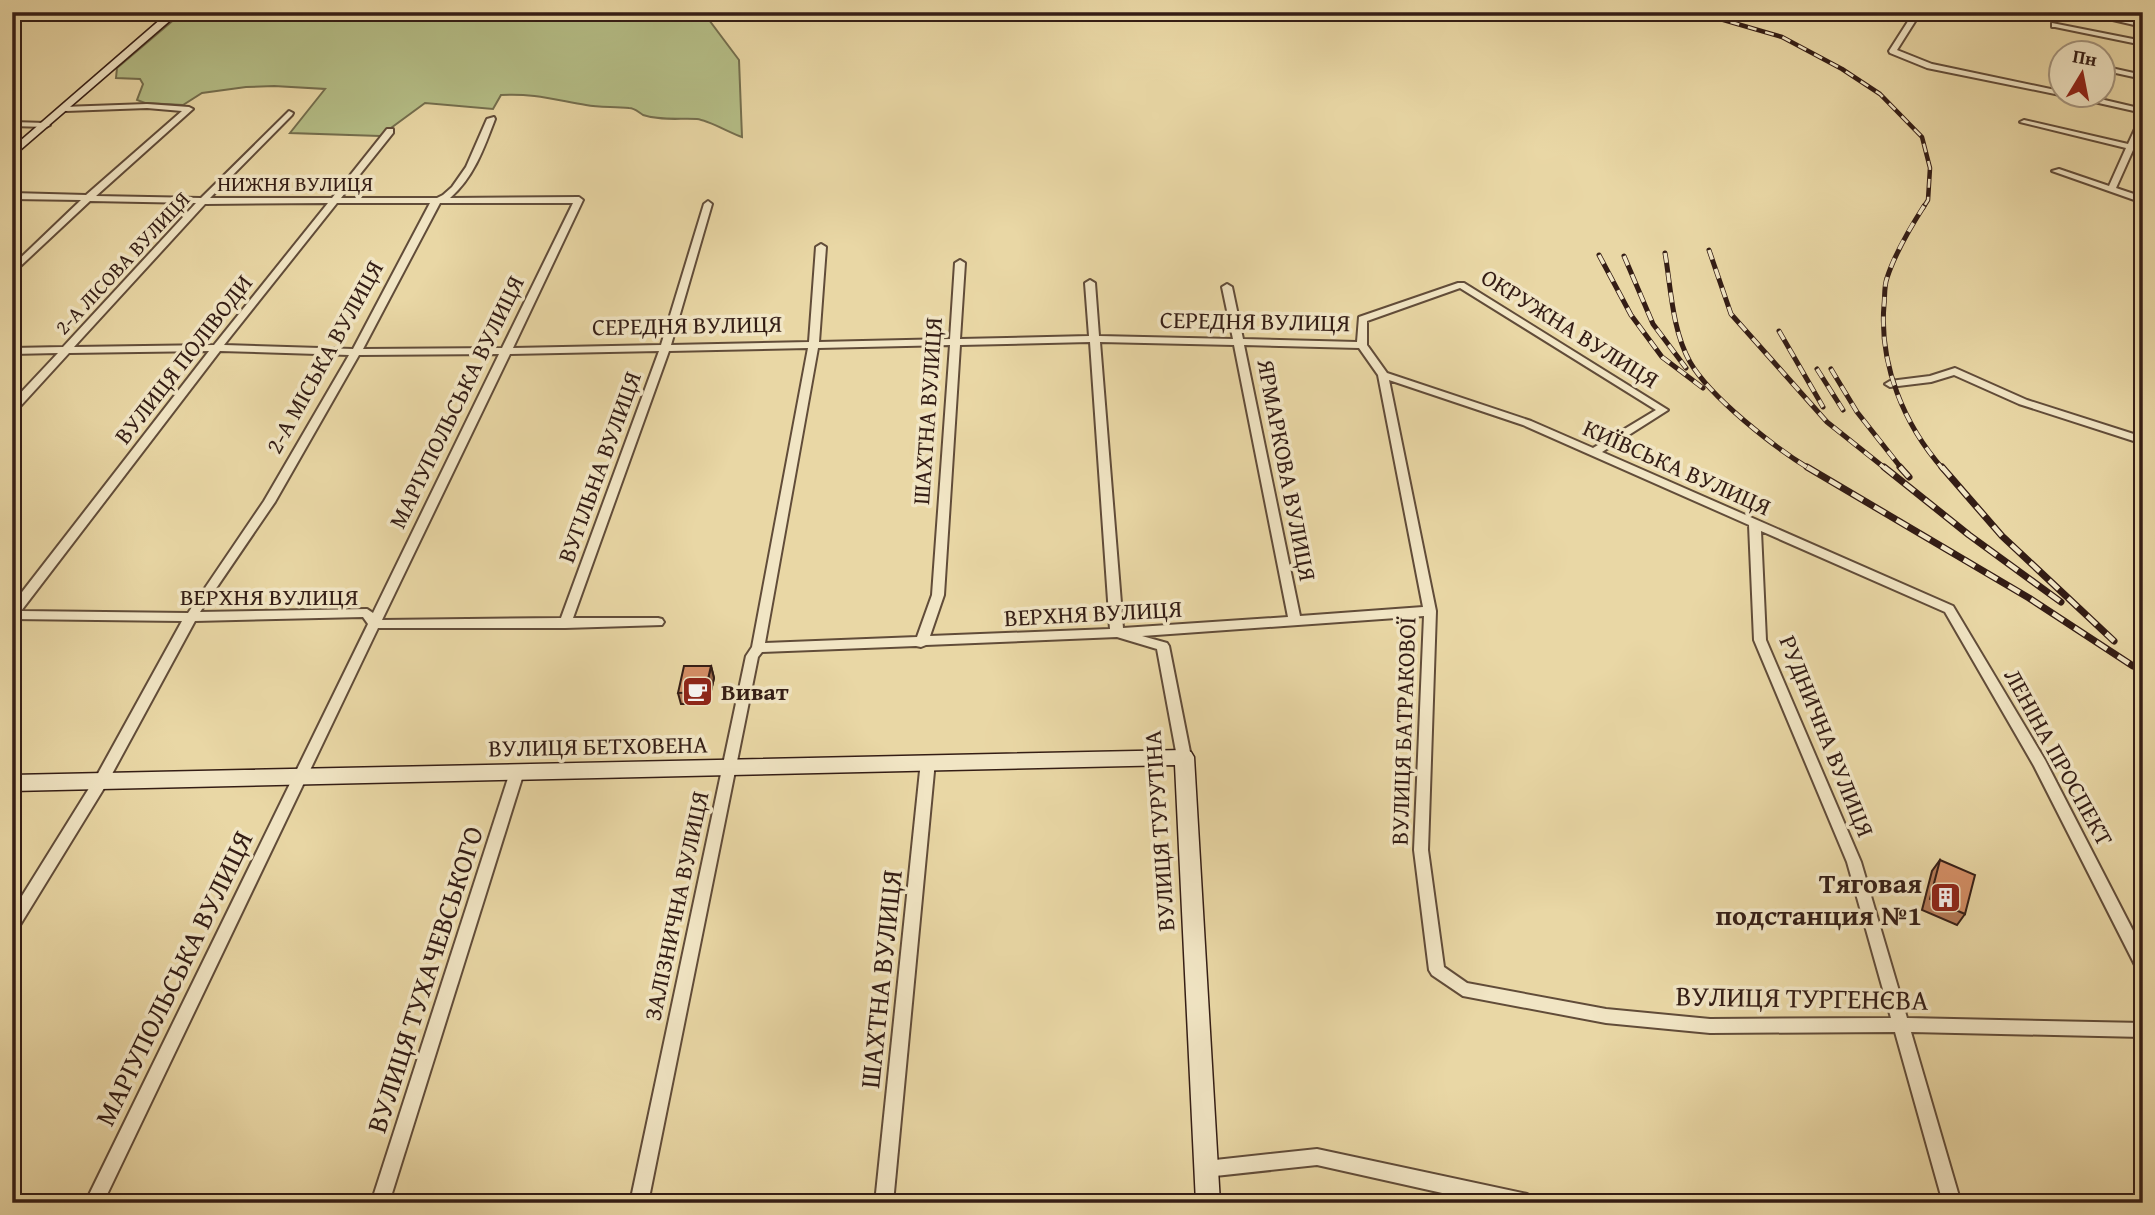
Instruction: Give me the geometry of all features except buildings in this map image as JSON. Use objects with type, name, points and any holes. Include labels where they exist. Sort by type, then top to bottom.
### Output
[{"type":"street","points":[[12,154],[175,12]]},
{"type":"street","points":[[1918,12],[1893,51],[1930,66],[2046,90]]},
{"type":"street","points":[[2081,12],[2143,25]]},
{"type":"street","points":[[2055,25],[2143,43]]},
{"type":"street","points":[[2116,71],[2143,78]]},
{"type":"street","points":[[2116,105],[2143,111]]},
{"type":"street","points":[[12,271],[88,198],[189,109],[147,106],[66,109]]},
{"type":"street","name":"2-А ЛІСОВА ВУЛИЦЯ","points":[[12,409],[203,201],[289,113]]},
{"type":"street","name":"2-А МІСЬКА ВУЛИЦЯ","points":[[101,781],[191,617],[269,502],[356,352],[435,202],[448,197],[471,166],[491,119]]},
{"type":"street","points":[[2111,190],[2143,120]]},
{"type":"street","points":[[2024,122],[2143,150]]},
{"type":"street","points":[[12,124],[46,125]]},
{"type":"street","name":"ВУЛИЦЯ ПОЛІВОДИ","points":[[12,615],[217,348],[390,131]]},
{"type":"street","points":[[2056,172],[2143,200]]},
{"type":"street","name":"НИЖНЯ ВУЛИЦЯ","points":[[12,197],[203,201],[579,200]]},
{"type":"street","name":"МАРІУПОЛЬСЬКА ВУЛИЦЯ","points":[[94,1203],[579,200]]},
{"type":"street","name":"ВУГІЛЬНА ВУЛИЦЯ","points":[[565,624],[666,345],[708,205]]},
{"type":"street","name":"ЗАЛІЗНИЧНА ВУЛИЦЯ","points":[[639,1203],[727,768],[752,656],[758,648],[814,342],[821,247]]},
{"type":"street","name":"ШАХТНА ВУЛИЦЯ","points":[[921,643],[937,595],[960,263]]},
{"type":"street","points":[[1090,283],[1117,633]]},
{"type":"street","name":"ОКРУЖНА ВУЛИЦЯ","points":[[1362,345],[1362,319],[1461,285],[1663,410],[1594,453]]},
{"type":"street","name":"ЯРМАРКОВА ВУЛИЦЯ","points":[[1227,287],[1240,340],[1295,621]]},
{"type":"street","name":"СЕРЕДНЯ ВУЛИЦЯ","points":[[12,351],[217,348],[356,352],[506,351],[666,345],[1096,339],[1240,340],[1362,345]]},
{"type":"street","name":"ВУЛИЦЯ БАТРАКОВОЇ","points":[[1362,345],[1383,375],[1430,611],[1421,850],[1437,970],[1463,989]]},
{"type":"street","points":[[1889,384],[1931,379],[1955,370],[2023,402],[2143,441]]},
{"type":"street","name":"КИЇВСЬКА ВУЛИЦЯ","points":[[1383,375],[1527,422],[1950,610]]},
{"type":"street","name":"РУДНИЧНА ВУЛИЦЯ","points":[[1755,525],[1760,640],[1854,862],[1952,1203]]},
{"type":"street","name":"ЛЕНІНА ПРОСПЕКТ","points":[[1950,610],[2040,764],[2143,967]]},
{"type":"street","name":"ВЕРХНЯ ВУЛИЦЯ","points":[[758,648],[1117,633],[1430,611]]},
{"type":"street","name":"ВЕРХНЯ ВУЛИЦЯ","points":[[12,615],[191,617],[367,613],[374,624],[658,622]]},
{"type":"street","name":"ВУЛИЦЯ ТУРУТІНА","points":[[1117,633],[1163,646],[1184,757],[1208,1203]]},
{"type":"street","name":"ВУЛИЦЯ БЕТХОВЕНА","points":[[12,783],[1184,757]]},
{"type":"street","name":"ШАХТНА ВУЛИЦЯ","points":[[884,1203],[928,761]]},
{"type":"street","name":"ВУЛИЦЯ ТУХАЧЕВСЬКОГО","points":[[380,1203],[517,772]]},
{"type":"street","points":[[12,925],[101,781]]},
{"type":"street","name":"ВУЛИЦЯ ТУРГЕНЄВА","points":[[1463,989],[1606,1016],[1710,1026],[1903,1025],[2143,1030]]},
{"type":"street","points":[[1206,1169],[1317,1157],[1527,1203]]},
{"type":"green space","points":[[183,12],[703,12],[739,60],[742,137],[697,119],[657,118],[643,115],[631,108],[591,106],[524,95],[501,95],[493,109],[425,103],[380,136],[290,133],[325,89],[246,87],[202,93],[183,105],[145,103],[137,100],[143,84],[140,79],[116,78],[117,68]]},
{"type":"railway","points":[[1696,12],[1782,37],[1842,69],[1880,94],[1922,137],[1930,168],[1928,200],[1923,208]]},
{"type":"railway","points":[[1924,206],[1908,232],[1887,278],[1884,327],[1890,371],[1897,393],[1917,433],[1943,469]]},
{"type":"railway","points":[[1709,250],[1731,314],[1827,422],[1886,469]]},
{"type":"railway","points":[[1665,253],[1679,336],[1699,376],[1744,421],[1807,467]]},
{"type":"railway","points":[[1599,255],[1631,315],[1662,357],[1703,388]]},
{"type":"railway","points":[[1624,256],[1653,324],[1686,368]]},
{"type":"railway","points":[[1779,331],[1823,407]]},
{"type":"railway","points":[[1817,369],[1843,410]]},
{"type":"railway","points":[[1831,369],[1857,412],[1902,469]]},
{"type":"railway","points":[[1807,467],[2029,598],[2133,666]]},
{"type":"railway","points":[[1884,467],[1969,535],[2061,602]]},
{"type":"railway","points":[[1900,467],[1909,477]]},
{"type":"railway","points":[[1942,467],[2002,536],[2114,641]]},
{"type":"place","name":"Виват","points":[[698,691]]},
{"type":"place","name":"Тяговая подстанция №1","points":[[1945,898]]}]
